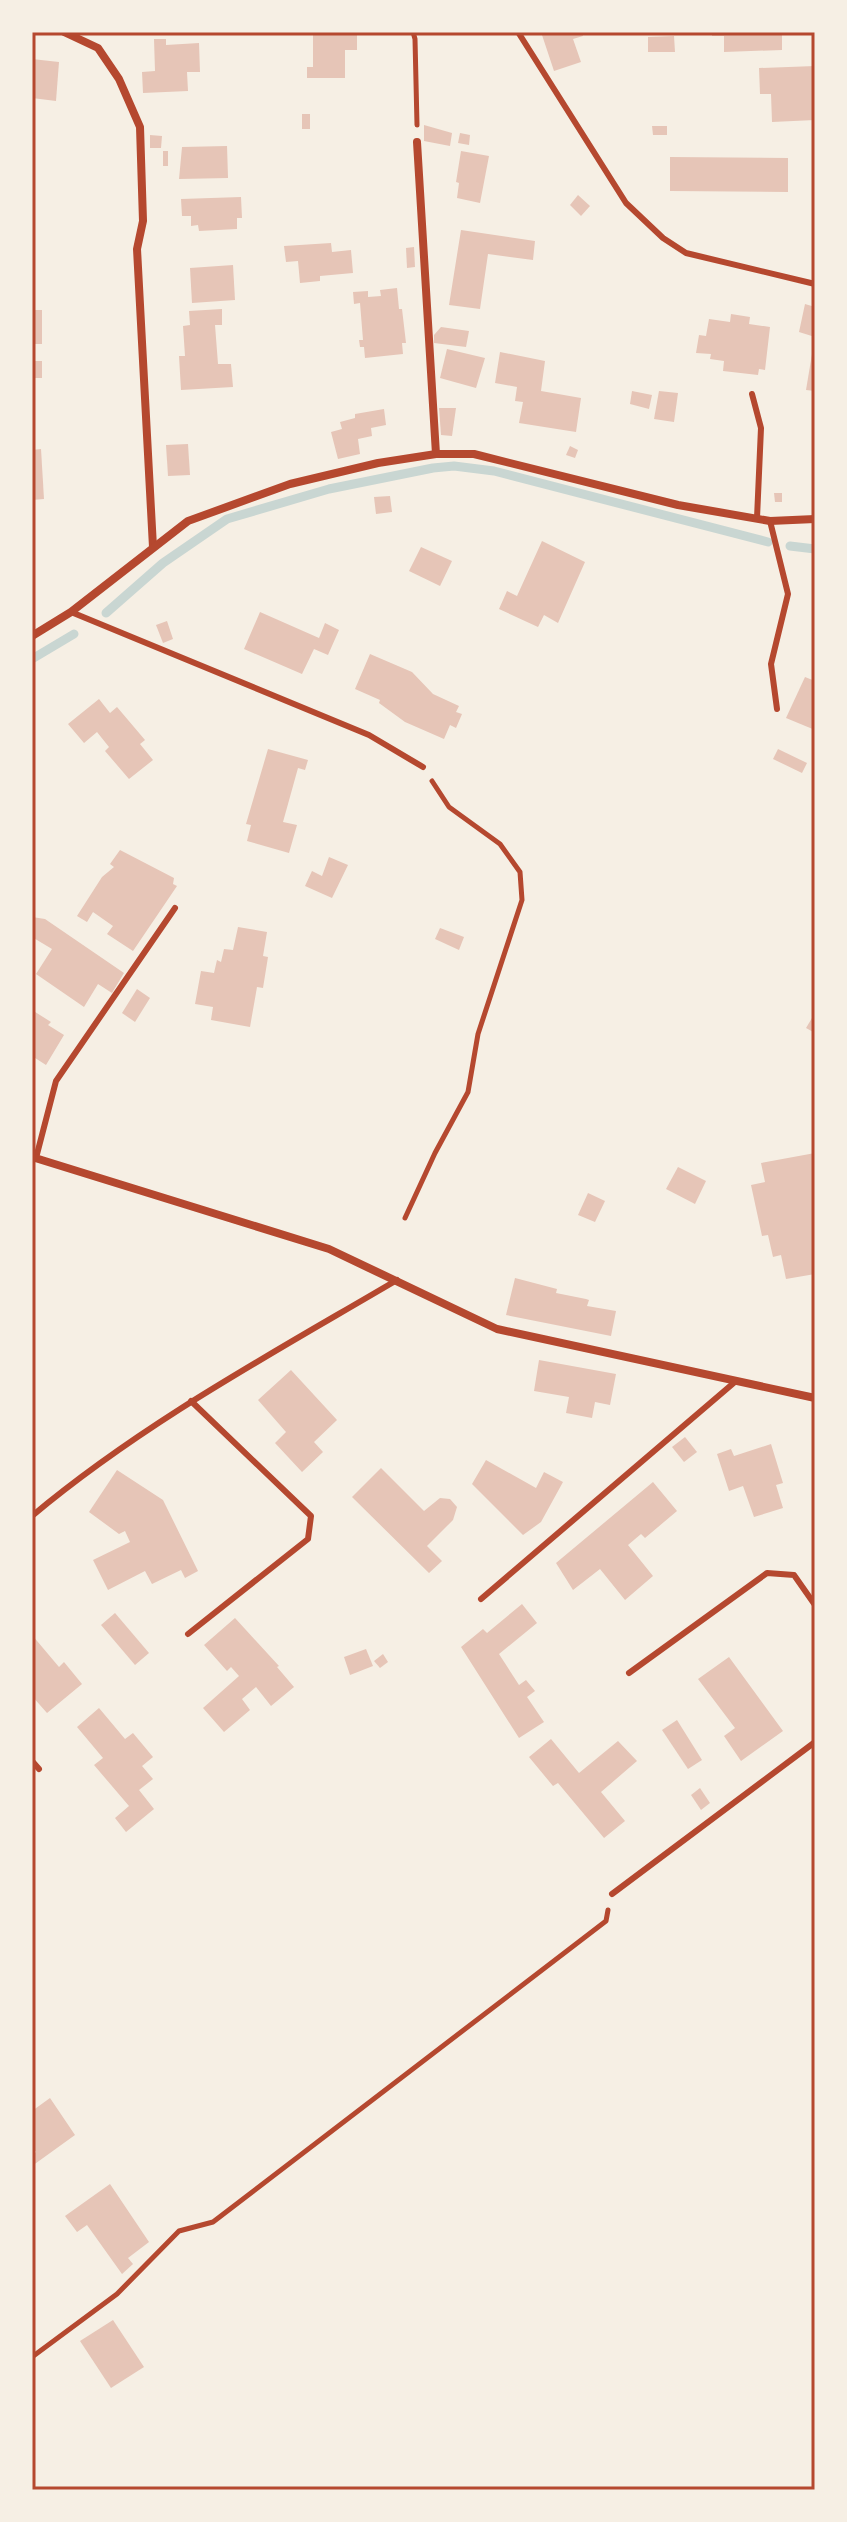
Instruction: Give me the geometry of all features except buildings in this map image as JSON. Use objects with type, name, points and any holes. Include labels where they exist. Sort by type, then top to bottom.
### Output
[{"type":"street","points":[[64,32],[98,48],[119,79],[140,127],[143,221],[137,249],[153,547]]},
{"type":"street","points":[[417,142],[436,454]]},
{"type":"street","points":[[32,636],[71,612],[188,521],[290,484],[378,463],[436,454],[474,454],[678,505],[770,521],[815,519]]},
{"type":"street","points":[[34,1157],[329,1249],[497,1329],[815,1398]]},
{"type":"lane","points":[[518,32],[626,203],[663,238],[686,253],[815,284]]},
{"type":"lane","points":[[752,394],[761,428],[757,518]]},
{"type":"lane","points":[[770,521],[788,594],[771,664],[777,709]]},
{"type":"lane","points":[[71,612],[369,735],[423,767]]},
{"type":"lane","points":[[34,1157],[56,1081],[175,908]]},
{"type":"lane","points":[[32,1516],[62,1491],[191,1401],[397,1280]]},
{"type":"lane","points":[[481,1599],[736,1381]]},
{"type":"lane","points":[[188,1634],[308,1539],[311,1516],[191,1401]]},
{"type":"lane","points":[[629,1673],[767,1573],[794,1575],[815,1605]]},
{"type":"lane","points":[[612,1894],[815,1742]]},
{"type":"lane","points":[[32,1761],[39,1769]]},
{"type":"path","points":[[413,32],[417,142]]},
{"type":"path","points":[[405,1218],[468,1092],[478,1034],[522,900],[520,872],[500,844],[449,807],[423,767]]},
{"type":"path","points":[[32,2357],[117,2294],[179,2231],[213,2222],[606,1921],[612,1894]]},
{"type":"waterway","points":[[106,613],[163,563],[227,519],[329,489],[433,468],[454,466],[494,471],[768,542]]},
{"type":"waterway","points":[[790,546],[815,549]]},
{"type":"waterway","points":[[32,659],[74,634]]}]
